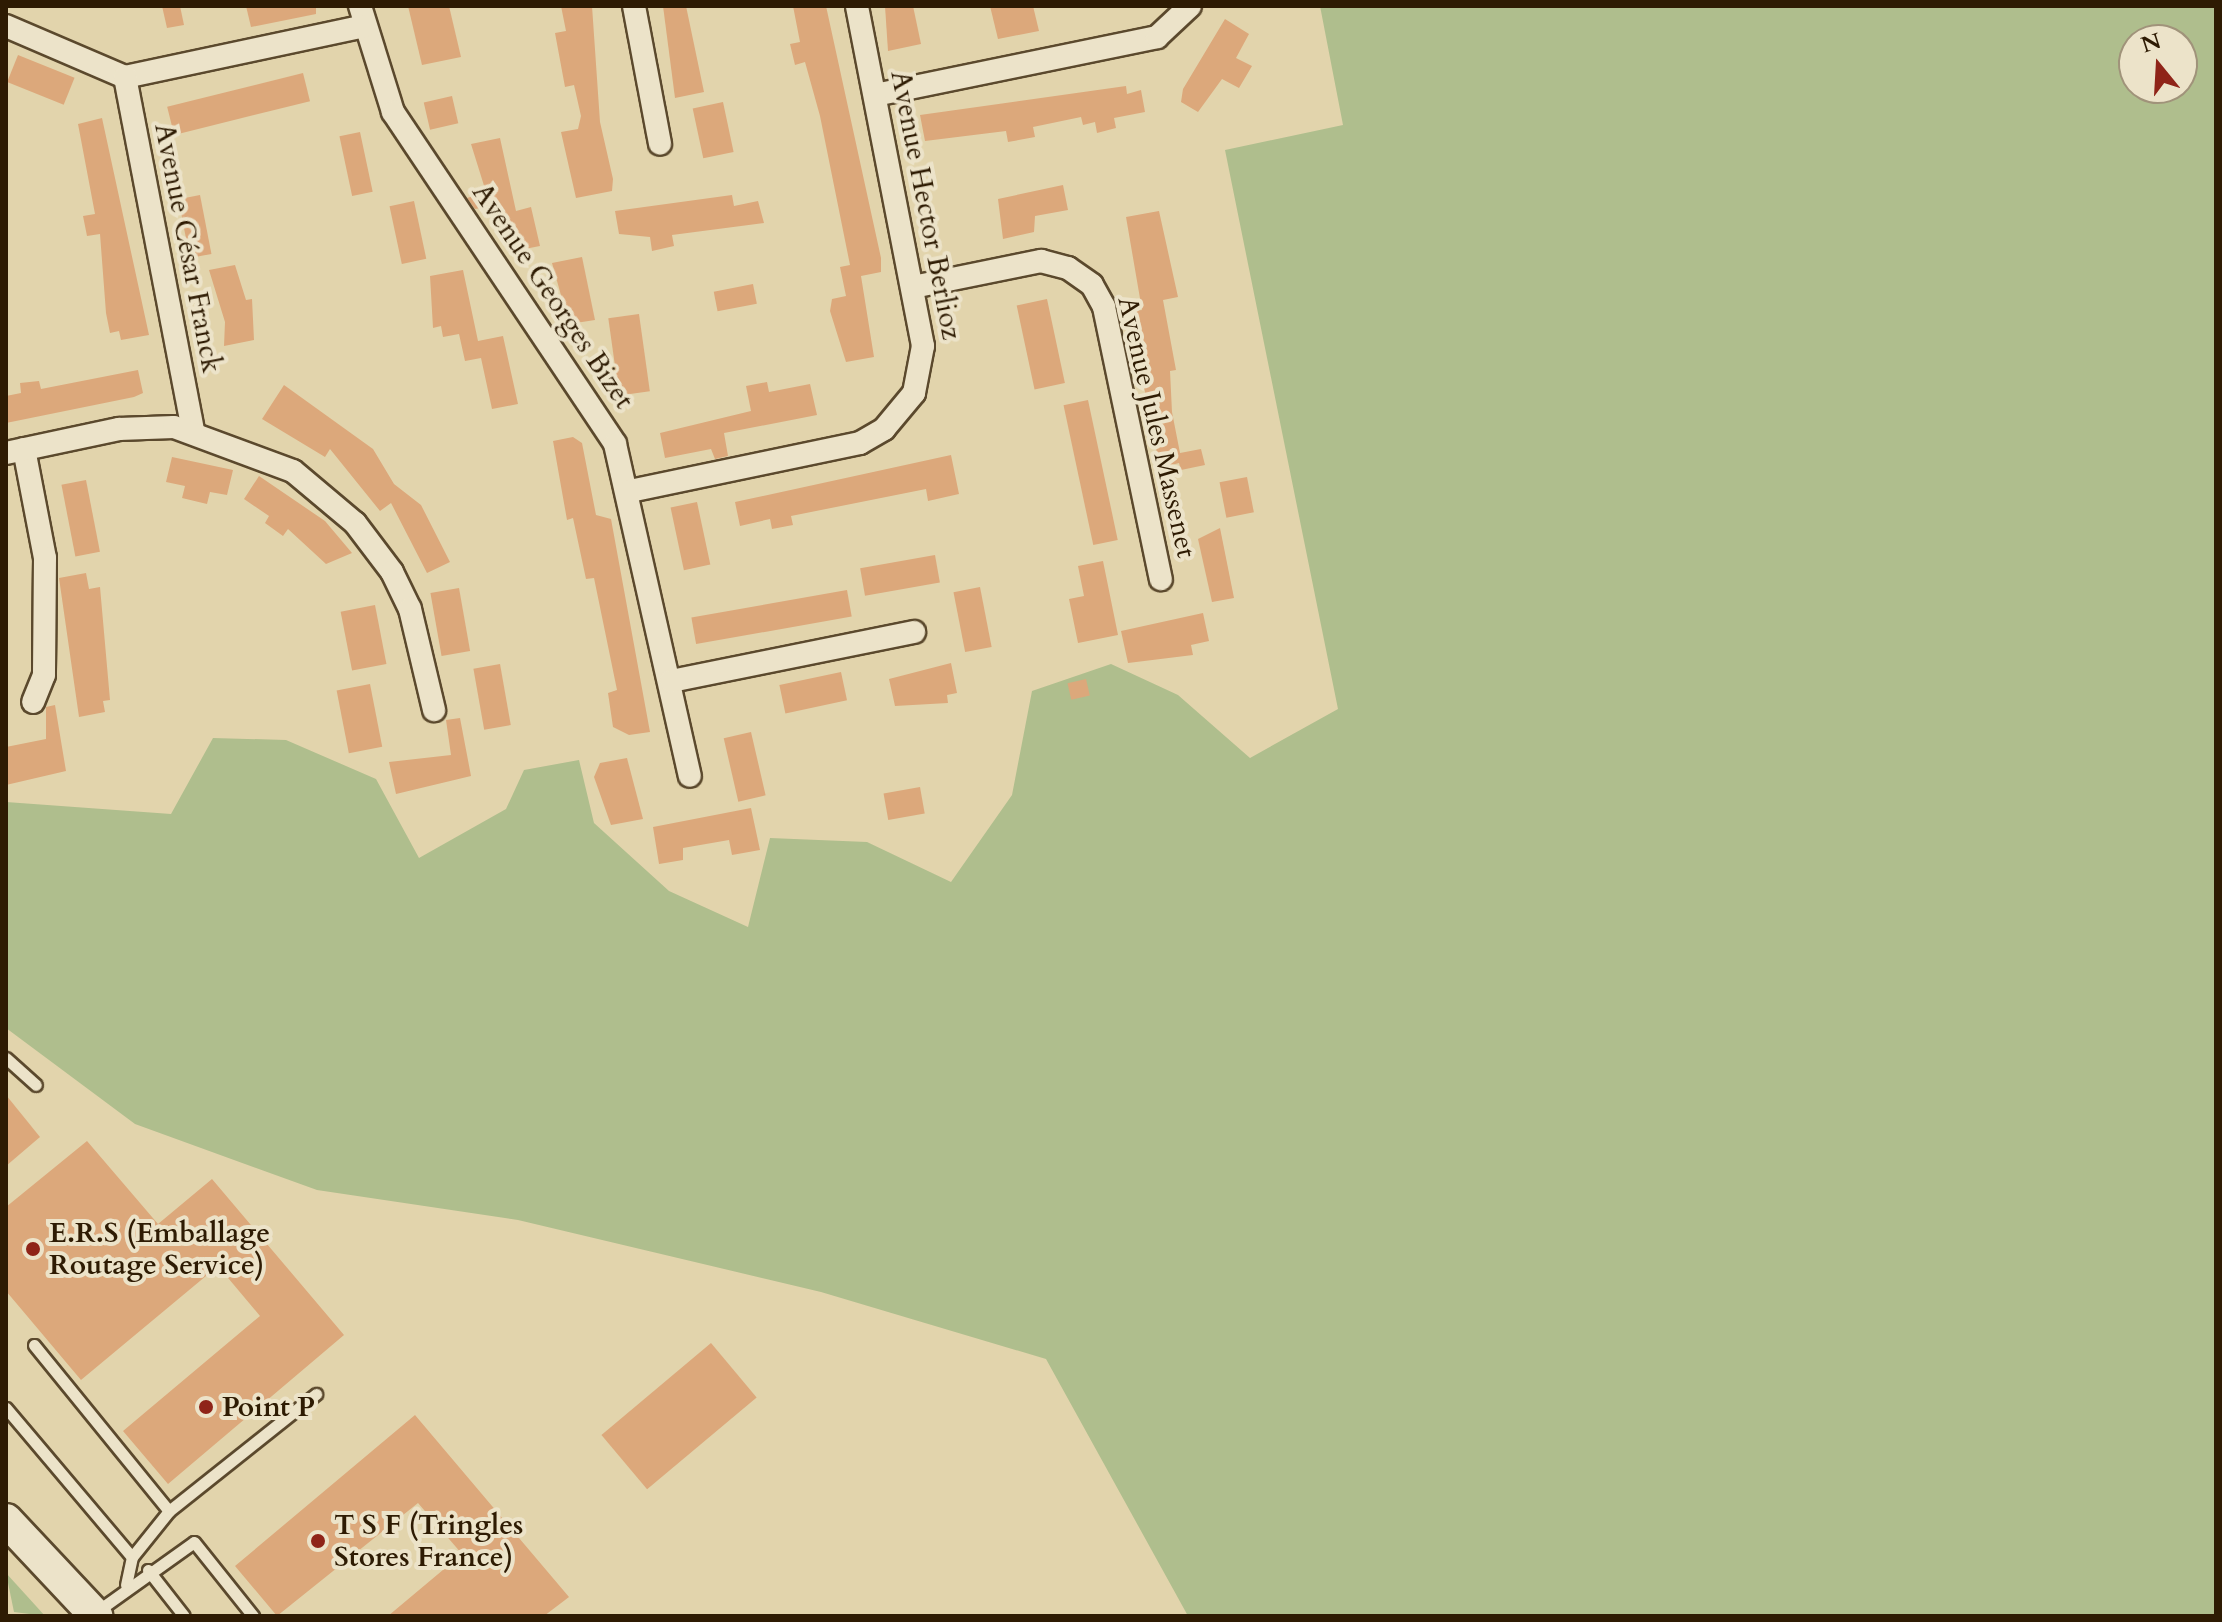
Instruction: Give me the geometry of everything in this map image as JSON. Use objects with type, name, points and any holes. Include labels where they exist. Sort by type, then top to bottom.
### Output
[{"type":"main road","points":[[6,1520],[95,1615]]},
{"type":"street","points":[[634,6],[660,144]]},
{"type":"street","name":"Avenue Hector Berlioz","points":[[630,491],[843,448],[884,429],[910,400],[923,367],[913,287],[857,6]]},
{"type":"street","points":[[875,95],[1157,37],[1190,6]]},
{"type":"street","points":[[6,26],[125,77],[362,16]]},
{"type":"street","name":"Avenue Georges Bizet","points":[[362,16],[393,112],[596,408],[630,491],[690,776]]},
{"type":"street","name":"Avenue César Franck","points":[[125,77],[193,430]]},
{"type":"street","name":"Avenue Jules Massenet","points":[[913,287],[1041,261],[1068,268],[1092,285],[1104,307],[1161,579]]},
{"type":"street","points":[[33,702],[45,661],[45,558],[15,451],[119,429],[193,430],[293,471],[362,531],[410,609],[434,710]]},
{"type":"street","points":[[671,681],[914,632]]},
{"type":"lane","points":[[6,1058],[36,1085]]},
{"type":"lane","points":[[34,1345],[169,1511]]},
{"type":"lane","points":[[126,1585],[132,1557],[169,1511],[316,1394]]},
{"type":"lane","points":[[6,1408],[132,1557]]},
{"type":"lane","points":[[95,1615],[126,1585],[194,1542],[253,1616]]},
{"type":"lane","points":[[148,1570],[184,1616]]},
{"type":"green space","points":[[1320,6],[2216,6],[2216,1616],[1188,1616],[1046,1359],[821,1292],[518,1220],[317,1190],[135,1124],[6,1028],[6,802],[171,814],[213,738],[286,740],[376,779],[419,858],[506,809],[524,770],[579,760],[594,823],[669,891],[748,927],[770,838],[867,842],[951,882],[1012,795],[1032,691],[1111,664],[1178,695],[1250,758],[1338,709],[1225,150],[1343,125]]},
{"type":"green space","points":[[6,1573],[36,1606],[45,1616],[14,1612]]},
{"type":"building","points":[[162,6],[180,6],[184,25],[167,28]]},
{"type":"building","points":[[246,6],[316,6],[316,14],[251,27]]},
{"type":"building","points":[[408,6],[449,6],[461,57],[422,65]]},
{"type":"building","points":[[561,6],[592,6],[600,122],[613,179],[612,191],[576,198],[561,132],[578,129],[581,116],[574,85],[565,87],[555,33],[566,31]]},
{"type":"building","points":[[663,6],[686,6],[704,92],[675,98]]},
{"type":"building","points":[[793,6],[826,6],[881,258],[881,272],[861,276],[874,357],[846,362],[830,311],[832,299],[846,296],[840,267],[850,265],[820,116],[805,62],[795,65],[790,44],[800,42]]},
{"type":"building","points":[[885,6],[913,6],[921,44],[888,51]]},
{"type":"building","points":[[990,6],[1033,6],[1039,31],[998,39]]},
{"type":"building","points":[[1225,19],[1249,34],[1236,58],[1252,66],[1239,88],[1222,79],[1198,112],[1181,102],[1183,89]]},
{"type":"building","points":[[18,55],[75,78],[64,105],[7,82]]},
{"type":"building","points":[[303,73],[310,101],[174,135],[167,107]]},
{"type":"building","points":[[1126,86],[1127,94],[1141,90],[1145,112],[1114,118],[1116,128],[1097,133],[1095,122],[1083,125],[1081,117],[1033,127],[1035,137],[1008,142],[1006,131],[925,141],[920,115]]},
{"type":"building","points":[[452,96],[458,123],[430,130],[424,103]]},
{"type":"building","points":[[723,102],[734,152],[703,158],[693,108]]},
{"type":"building","points":[[102,118],[149,335],[121,340],[119,331],[110,333],[106,313],[100,234],[87,236],[83,216],[95,214],[78,124]]},
{"type":"building","points":[[360,132],[373,192],[352,196],[339,136]]},
{"type":"building","points":[[500,138],[516,211],[531,207],[540,246],[509,252],[498,205],[475,209],[467,198],[486,192],[471,144]]},
{"type":"building","points":[[1063,185],[1068,210],[1035,216],[1034,232],[1003,239],[998,199]]},
{"type":"building","points":[[200,195],[211,254],[190,258],[178,199]]},
{"type":"building","points":[[732,195],[734,206],[758,201],[764,223],[672,235],[674,246],[652,251],[650,237],[619,234],[615,211]]},
{"type":"building","points":[[414,201],[426,259],[402,264],[390,206]]},
{"type":"building","points":[[1159,211],[1178,297],[1163,300],[1176,370],[1170,371],[1172,412],[1180,453],[1201,449],[1205,465],[1181,470],[1179,463],[1160,468],[1132,326],[1133,311],[1142,310],[1126,217]]},
{"type":"building","points":[[582,257],[595,320],[569,324],[552,263]]},
{"type":"building","points":[[235,265],[246,300],[252,299],[254,340],[224,346],[225,322],[209,270]]},
{"type":"building","points":[[463,270],[478,341],[503,336],[518,404],[492,409],[481,358],[465,361],[459,334],[443,337],[441,326],[433,328],[430,276]]},
{"type":"building","points":[[753,284],[757,304],[718,311],[714,292]]},
{"type":"building","points":[[1047,299],[1065,383],[1035,390],[1017,305]]},
{"type":"building","points":[[639,314],[650,391],[619,396],[608,318]]},
{"type":"building","points":[[138,370],[143,393],[134,397],[6,423],[6,396],[21,393],[20,383],[39,381],[41,389]]},
{"type":"building","points":[[767,382],[769,392],[810,384],[817,415],[724,433],[728,456],[715,459],[711,449],[665,458],[660,433],[751,411],[746,386]]},
{"type":"building","points":[[284,385],[373,449],[394,484],[421,505],[450,562],[427,573],[391,503],[380,511],[330,449],[325,457],[262,419]]},
{"type":"building","points":[[1088,400],[1118,540],[1093,545],[1064,405]]},
{"type":"building","points":[[573,437],[582,443],[596,515],[611,519],[650,732],[629,735],[613,727],[608,693],[617,690],[594,578],[586,579],[573,518],[567,520],[553,441]]},
{"type":"building","points":[[951,455],[959,494],[928,501],[926,489],[791,516],[793,525],[772,529],[770,519],[740,526],[735,502]]},
{"type":"building","points":[[172,457],[233,470],[227,495],[210,492],[207,504],[182,498],[185,486],[166,482]]},
{"type":"building","points":[[259,476],[325,521],[352,553],[326,564],[288,529],[283,536],[265,523],[269,516],[244,499]]},
{"type":"building","points":[[1247,477],[1254,512],[1226,518],[1220,482]]},
{"type":"building","points":[[86,480],[100,552],[75,556],[61,485]]},
{"type":"building","points":[[697,502],[710,565],[684,570],[671,508]]},
{"type":"building","points":[[1220,528],[1234,598],[1212,602],[1198,539]]},
{"type":"building","points":[[935,555],[940,583],[865,596],[860,568]]},
{"type":"building","points":[[1103,561],[1118,635],[1078,643],[1069,599],[1084,596],[1078,566]]},
{"type":"building","points":[[86,573],[89,589],[100,587],[110,700],[103,701],[105,712],[79,717],[59,578]]},
{"type":"building","points":[[980,587],[992,647],[965,652],[953,592]]},
{"type":"building","points":[[459,588],[470,651],[442,656],[430,593]]},
{"type":"building","points":[[847,590],[852,617],[696,644],[691,617]]},
{"type":"building","points":[[375,605],[386,664],[352,671],[341,612]]},
{"type":"building","points":[[1203,613],[1209,641],[1191,645],[1193,655],[1128,663],[1121,631]]},
{"type":"building","points":[[951,663],[957,693],[947,695],[948,703],[895,706],[889,679]]},
{"type":"building","points":[[500,664],[511,725],[484,730],[473,669]]},
{"type":"building","points":[[841,672],[847,700],[785,713],[779,685]]},
{"type":"building","points":[[1086,679],[1090,696],[1071,700],[1067,683]]},
{"type":"building","points":[[370,684],[382,747],[349,753],[337,690]]},
{"type":"building","points":[[55,705],[66,771],[6,785],[6,747],[46,739],[46,707]]},
{"type":"building","points":[[460,718],[471,776],[396,794],[389,762],[451,755],[446,720]]},
{"type":"building","points":[[751,732],[766,795],[738,802],[724,738]]},
{"type":"building","points":[[627,758],[643,819],[611,825],[594,777],[600,763]]},
{"type":"building","points":[[920,787],[925,814],[888,820],[884,793]]},
{"type":"building","points":[[751,808],[760,850],[732,855],[729,840],[683,848],[683,860],[659,864],[653,827]]},
{"type":"building","points":[[6,1095],[40,1137],[6,1166]]},
{"type":"building","points":[[87,1141],[158,1224],[212,1179],[344,1335],[168,1484],[123,1431],[260,1316],[218,1266],[81,1380],[6,1291],[6,1207]]},
{"type":"building","points":[[711,1343],[757,1397],[647,1489],[601,1435]]},
{"type":"building","points":[[415,1415],[569,1597],[544,1616],[388,1616],[462,1554],[418,1503],[277,1616],[235,1566]]},
{"type":"place","name":"E.R.S (Emballage Routage Service)","points":[[33,1249]]},
{"type":"place","name":"Point P","points":[[206,1407]]},
{"type":"place","name":"T S F (Tringles Stores France)","points":[[318,1541]]}]
